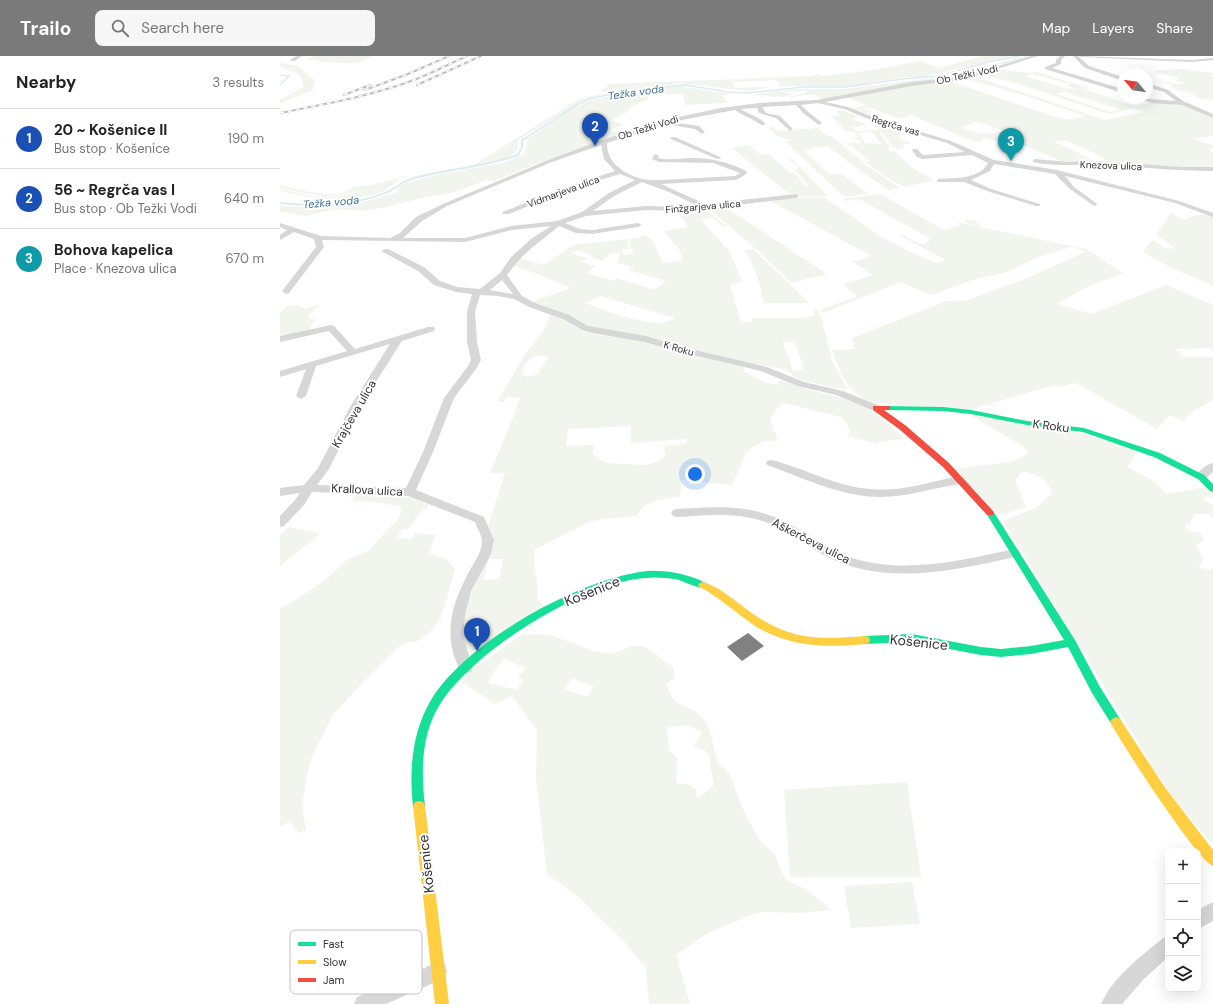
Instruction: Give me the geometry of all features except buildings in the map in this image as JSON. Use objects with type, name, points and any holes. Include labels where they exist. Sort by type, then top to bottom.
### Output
[{"type":"street","points":[[293,60],[300,56]]},
{"type":"street","name":"Ob Težki Vodi","points":[[391,240],[403,235],[419,219],[444,205],[529,169],[604,141],[686,116],[759,105],[816,102],[912,84],[966,77],[1036,56]]},
{"type":"street","points":[[1063,56],[1058,60],[1058,64],[1047,68],[1117,89]]},
{"type":"street","points":[[1075,56],[1086,68],[1117,77]]},
{"type":"street","points":[[1081,56],[1191,61],[1213,59]]},
{"type":"street","points":[[1153,87],[1166,91],[1183,104],[1213,116]]},
{"type":"street","points":[[1153,101],[1183,104]]},
{"type":"street","name":"Regrča vas","points":[[816,102],[846,108],[873,119],[949,142],[992,162]]},
{"type":"street","points":[[798,103],[802,112],[815,118],[819,123]]},
{"type":"street","points":[[759,105],[761,112],[778,117],[790,129]]},
{"type":"street","points":[[736,108],[745,115],[756,118],[763,124]]},
{"type":"street","name":"Ob Težki Vodi","points":[[662,123],[697,127],[702,132]]},
{"type":"street","name":"Vidmarjeva ulica","points":[[604,141],[605,156],[611,165],[641,180],[651,182],[727,179],[736,178],[744,172],[726,161],[673,138]]},
{"type":"street","name":"Regrča vas","points":[[915,150],[919,156],[924,157],[974,153]]},
{"type":"street","points":[[656,156],[655,159],[661,161],[710,160],[731,165]]},
{"type":"street","name":"Knezova ulica","points":[[1010,164],[1029,161],[1069,164],[1100,163],[1180,169],[1213,169]]},
{"type":"street","points":[[939,181],[965,180],[988,170],[992,162],[1010,164],[1056,172],[1177,202],[1213,215]]},
{"type":"street","name":"Vidmarjeva ulica","points":[[506,212],[568,188],[621,171]]},
{"type":"street","points":[[1056,172],[1072,188],[1094,204]]},
{"type":"street","name":"Finžgarjeva ulica","points":[[585,214],[599,202],[614,194],[618,189],[641,180]]},
{"type":"street","points":[[965,180],[995,192],[1038,205]]},
{"type":"street","name":"Vidmarjeva ulica","points":[[651,182],[704,207]]},
{"type":"street","name":"Finžgarjeva ulica","points":[[391,240],[465,240],[524,225],[558,223],[585,214],[635,209],[672,210],[796,196]]},
{"type":"street","points":[[410,492],[449,398],[473,367],[476,360],[472,342],[471,312],[479,292],[503,275],[514,259],[534,241],[558,223]]},
{"type":"street","name":"Finžgarjeva ulica","points":[[558,223],[579,231],[592,232],[638,225]]},
{"type":"street","points":[[280,238],[285,228],[318,238],[391,240]]},
{"type":"street","points":[[286,292],[320,248],[318,238]]},
{"type":"street","name":"K Roku","points":[[391,240],[383,253],[421,269],[437,283],[456,289],[498,293],[517,297],[532,305],[566,317],[585,328],[642,338],[764,369],[802,384],[839,393],[876,408],[902,427],[946,465],[987,509],[1071,643],[1096,690],[1143,766],[1191,834],[1213,860]]},
{"type":"street","points":[[503,275],[517,292],[517,297]]},
{"type":"street","points":[[280,339],[331,328],[354,353]]},
{"type":"street","points":[[280,374],[431,329]]},
{"type":"street","name":"Krajčeva ulica","points":[[308,488],[323,469],[355,407],[398,339]]},
{"type":"street","points":[[301,396],[312,365]]},
{"type":"street","name":"K Roku","points":[[876,408],[957,411],[1027,423],[1084,430],[1157,455],[1201,477],[1213,489]]},
{"type":"street","points":[[772,463],[848,489],[871,493],[893,492],[959,480]]},
{"type":"street","points":[[1201,477],[1213,466]]},
{"type":"street","points":[[280,523],[300,502],[308,488]]},
{"type":"street","name":"Krallova ulica","points":[[280,492],[308,488],[410,492],[480,520],[488,540],[485,554],[465,591],[458,614],[456,636],[466,668]]},
{"type":"street","name":"Aškerčeva ulica","points":[[677,513],[729,510],[756,515],[776,522],[832,554],[849,561],[873,567],[903,570],[929,569],[978,562],[1015,553]]},
{"type":"street","name":"Košenice","points":[[442,1004],[417,786],[418,749],[426,720],[439,697],[454,679],[466,668],[486,651],[518,628],[563,603],[604,584],[629,577],[656,574],[682,577],[698,582],[770,630],[787,637],[812,643],[877,638],[912,638],[992,652],[1022,652],[1071,643]]},
{"type":"street","points":[[1201,918],[1213,911]]},
{"type":"street","points":[[1111,1004],[1116,996],[1144,966],[1165,948]]},
{"type":"street","points":[[422,978],[438,971]]},
{"type":"street","points":[[364,1004],[386,994]]},
{"type":"shaded area","points":[[313,56],[371,56],[361,62],[355,63],[318,62],[319,60],[307,60]]},
{"type":"shaded area","points":[[983,56],[1011,56],[923,77],[904,77],[842,87],[788,86],[794,85],[780,87],[776,80],[733,82],[735,88],[773,87],[747,91],[681,83],[611,93],[586,99],[518,140],[517,151],[509,157],[474,165],[579,99],[649,84],[599,93],[610,84],[813,76],[818,74],[822,76],[873,70],[920,61],[939,68]]},
{"type":"shaded area","points":[[1025,56],[1033,56],[951,79],[821,99],[815,94],[785,98],[807,92],[804,91],[781,92],[795,94],[784,97],[750,95],[793,89],[844,89],[940,77]]},
{"type":"shaded area","points":[[280,63],[298,66],[315,81],[312,91],[280,103],[280,99],[304,92],[285,97],[304,87],[300,75],[280,67]]},
{"type":"shaded area","points":[[998,69],[1028,73],[1037,72],[1088,88],[1084,89],[1117,100],[1117,104],[1129,104],[1135,106],[1153,104],[1154,102],[1183,105],[1213,116],[1213,136],[1192,139],[1213,145],[1213,148],[1209,151],[1213,152],[1213,168],[1174,168],[1110,162],[1067,141],[1053,141],[1096,162],[1063,162],[1011,140],[991,140],[982,138],[984,140],[975,142],[911,115],[898,119],[869,107],[862,109],[874,111],[863,114],[850,109],[866,105],[847,97],[958,79],[952,82],[1059,118],[1072,119],[1084,116],[1026,96],[964,78]],"holes":[[[1033,74],[1070,84],[1067,86],[1074,88],[1068,89],[1025,76]],[[985,75],[1019,84],[1108,114],[1133,108],[1145,112],[1105,120],[976,77]],[[1064,92],[1119,109],[1119,110],[1110,112],[1057,94]],[[977,121],[1003,131],[1003,132],[980,134],[961,128]]]},
{"type":"shaded area","points":[[1183,69],[1213,73],[1213,100],[1196,98],[1196,95],[1172,88],[1170,84],[1162,83],[1186,83],[1176,81],[1179,78],[1154,72],[1159,70]]},
{"type":"shaded area","points":[[679,86],[735,95],[722,95],[727,103],[684,105],[685,100],[683,94],[650,94],[648,95],[648,100],[631,106],[628,111],[612,120],[624,125],[611,130],[622,134],[533,165],[494,181],[487,180],[452,193],[362,211],[335,209],[305,216],[280,212],[280,206],[317,208],[363,202],[395,193],[401,185],[430,176],[502,163],[523,155],[528,139],[568,111],[591,100],[625,93],[637,93],[649,89]]},
{"type":"shaded area","points":[[842,110],[858,117],[852,119],[867,125],[852,127],[856,132],[879,129],[882,136],[891,147],[888,148],[889,151],[894,151],[911,167],[932,179],[932,181],[905,187],[889,179],[865,162],[870,161],[850,145],[843,144],[857,142],[856,144],[861,142],[855,138],[859,136],[853,132],[845,131],[841,125],[830,116],[839,115],[835,111]],"holes":[[[872,132],[881,144],[865,143],[858,133]]]},
{"type":"shaded area","points":[[876,121],[904,130],[900,132],[906,134],[897,136],[902,141],[909,141],[910,144],[903,144],[904,148],[897,150],[880,129],[873,124]]},
{"type":"shaded area","points":[[773,127],[777,131],[818,128],[827,136],[832,136],[867,166],[900,188],[889,190],[855,167],[828,146],[811,148],[812,149],[804,151],[830,175],[841,173],[868,194],[844,197],[785,141],[792,140],[779,137],[768,128]]},
{"type":"shaded area","points":[[748,145],[761,155],[769,154],[790,173],[795,173],[806,187],[809,187],[794,169],[799,168],[788,159],[792,159],[828,196],[795,196],[793,193],[788,193],[732,148]]},
{"type":"shaded area","points":[[412,175],[348,194],[320,196],[280,189],[280,185],[318,193],[338,194],[353,187],[375,184]]},
{"type":"shaded area","points":[[402,179],[381,192],[356,198],[318,198],[280,191],[317,197],[333,197]]},
{"type":"shaded area","points":[[880,194],[944,230],[961,225],[955,222],[979,227],[969,224],[964,219],[975,221],[981,226],[980,227],[1086,249],[1123,273],[1085,288],[1057,304],[1091,314],[1166,285],[1213,305],[1213,352],[1210,348],[1176,349],[1183,357],[1213,357],[1213,399],[1198,409],[1195,409],[1183,421],[1170,415],[1157,429],[1076,383],[1058,387],[1055,385],[969,410],[875,403],[858,395],[842,376],[832,350],[855,349],[852,338],[947,301],[965,301],[1025,279],[1085,252],[1080,249],[1070,247],[1038,257],[1007,272],[976,279],[931,295],[901,282],[823,313],[820,310],[857,296],[843,284],[873,275],[850,260],[857,261],[871,256],[767,199],[824,197],[880,236],[906,250],[936,263],[946,260],[900,236],[903,235],[918,243],[924,244],[931,239],[859,199],[847,201],[843,199]]},
{"type":"shaded area","points":[[722,205],[827,274],[791,283],[763,255],[710,210],[710,208]]},
{"type":"shaded area","points":[[705,208],[727,227],[723,227],[712,217],[701,220],[730,252],[742,282],[730,285],[741,322],[752,322],[752,318],[804,318],[814,315],[815,308],[821,316],[832,360],[847,389],[835,388],[801,380],[785,369],[732,360],[648,337],[588,327],[529,303],[571,288],[511,265],[518,258],[544,265],[573,245],[628,239],[629,249],[622,249],[624,255],[634,254],[633,248],[630,248],[630,239],[645,235],[652,240],[663,263],[683,261],[680,251],[664,231],[688,227],[676,210]],"holes":[[[577,250],[591,255],[589,257],[601,261],[612,253],[620,254],[617,263],[634,267],[629,270],[666,281],[654,290],[617,278],[614,281],[587,273],[595,266],[582,262],[588,258],[572,254]],[[600,296],[675,318],[662,323],[641,321],[621,316],[586,303]],[[783,342],[795,342],[804,368],[803,370],[793,371]]]},
{"type":"shaded area","points":[[1171,213],[1185,220],[1188,219],[1184,218],[1202,215],[1213,216],[1213,286],[1168,266],[1143,252],[1152,240],[1167,249],[1175,248],[1156,235]]},
{"type":"shaded area","points":[[753,249],[809,303],[764,303],[755,269],[744,251]]},
{"type":"shaded area","points":[[298,305],[305,309],[317,305],[320,306],[310,313],[308,317],[315,319],[309,330],[295,334],[280,335],[280,312],[288,306]]},
{"type":"shaded area","points":[[551,313],[588,333],[634,339],[744,367],[743,371],[764,382],[780,385],[777,382],[782,380],[870,408],[904,438],[875,443],[847,436],[850,433],[849,428],[841,417],[784,403],[778,407],[770,420],[771,425],[774,427],[772,429],[776,434],[777,439],[759,444],[746,453],[732,485],[682,480],[680,497],[660,499],[650,503],[645,506],[636,516],[601,519],[589,522],[534,550],[534,570],[537,579],[538,600],[545,607],[471,652],[465,647],[460,628],[489,529],[489,523],[505,473],[490,473],[520,398],[506,397],[504,402],[497,402],[524,356],[544,330]],"holes":[[[539,355],[549,357],[539,371],[540,373],[528,377],[522,374],[527,362]],[[631,426],[631,443],[687,439],[687,443],[663,447],[666,455],[657,462],[645,465],[606,463],[592,454],[595,445],[566,446],[568,429]],[[489,559],[503,559],[499,579],[483,580]]]},
{"type":"shaded area","points":[[968,414],[1065,429],[1139,450],[1127,467],[1154,481],[1167,494],[1206,487],[1213,494],[1213,498],[1205,496],[1202,498],[1204,501],[1213,505],[1213,518],[1210,518],[1211,515],[1209,514],[1195,514],[1190,523],[1186,524],[1185,526],[1191,532],[1200,533],[1204,540],[1196,545],[1203,558],[1202,563],[1199,564],[1200,568],[1208,570],[1213,568],[1213,845],[1172,798],[1003,521],[1037,507],[1052,493],[1050,488],[1041,478],[1023,471],[1015,480],[1026,507],[1006,514],[996,513],[954,469],[1014,461],[1029,453],[1023,446]]},
{"type":"shaded area","points":[[362,491],[408,497],[429,505],[427,508],[423,509],[408,529],[402,529],[396,538],[412,539],[415,533],[435,535],[429,554],[444,559],[453,566],[455,570],[441,617],[431,631],[416,642],[408,642],[397,648],[333,715],[312,756],[302,805],[306,830],[299,833],[290,821],[280,827],[280,608],[291,603],[324,581],[347,560],[368,551],[398,519],[402,511],[401,506],[373,502],[350,501]]},
{"type":"shaded area","points":[[289,527],[318,533],[317,536],[280,566],[280,535]]},
{"type":"shaded area","points":[[523,634],[551,635],[593,651],[613,654],[632,646],[644,646],[673,667],[675,678],[666,684],[672,697],[676,702],[697,712],[705,721],[710,731],[717,761],[730,775],[742,807],[759,840],[775,854],[786,880],[805,889],[832,910],[798,913],[762,912],[708,933],[676,955],[690,1004],[649,1004],[646,968],[623,940],[577,896],[547,874],[536,778],[537,730],[512,696],[495,704],[462,682],[472,670]],"holes":[[[504,659],[526,668],[518,678],[523,680],[517,690],[488,683],[494,671]],[[572,678],[594,687],[588,697],[564,689]],[[688,725],[702,732],[698,741],[693,747],[705,750],[711,758],[710,765],[714,785],[697,799],[696,789],[686,783],[679,785],[676,780],[677,758],[669,750],[667,727]]]},
{"type":"shaded area","points":[[907,782],[921,877],[790,877],[784,790]]},
{"type":"shaded area","points":[[912,882],[920,924],[851,928],[844,886]]},
{"type":"waterway","name":"Težka voda","points":[[524,139],[577,105],[589,99],[612,94],[650,88],[686,85],[727,92],[748,93],[803,87],[845,87],[902,79],[939,76],[988,62],[1019,56]]},
{"type":"waterway","name":"Težka voda","points":[[280,75],[289,76],[280,85]]},
{"type":"waterway","name":"Težka voda","points":[[280,203],[320,205],[359,201],[389,191],[414,178],[479,165],[518,155],[522,147],[522,140],[524,139]]},
{"type":"railway","points":[[365,90],[408,74],[449,56]]},
{"type":"railway","points":[[280,113],[348,99],[398,86],[467,56]]},
{"type":"railway","points":[[417,85],[481,56]]},
{"type":"railway","points":[[344,95],[370,85]]},
{"type":"traffic: fast","points":[[887,408],[943,409],[971,412],[1027,423],[1084,430],[1157,455],[1201,477],[1213,489]]},
{"type":"traffic: fast","points":[[990,513],[1071,643],[1096,690],[1116,722]]},
{"type":"traffic: fast","points":[[419,806],[417,779],[418,753],[429,715],[435,703],[450,683],[470,663],[494,643],[550,608],[578,594],[628,577],[647,574],[676,576],[703,585]]},
{"type":"traffic: fast","points":[[865,640],[912,638],[981,651],[1001,653],[1031,650],[1071,643]]},
{"type":"traffic: slow","points":[[703,585],[759,623],[784,636],[823,642],[865,640]]},
{"type":"traffic: slow","points":[[1116,722],[1162,793],[1213,860]]},
{"type":"traffic: slow","points":[[419,806],[442,1004]]},
{"type":"traffic: jam","points":[[887,408],[876,408],[902,427],[946,465],[990,513]]},
{"type":"place","name":"56 ~ Regrča vas I","points":[[595,146]]},
{"type":"place","name":"Bohova kapelica","points":[[1011,161]]},
{"type":"place","name":"20 ~ Košenice II","points":[[477,651]]}]
